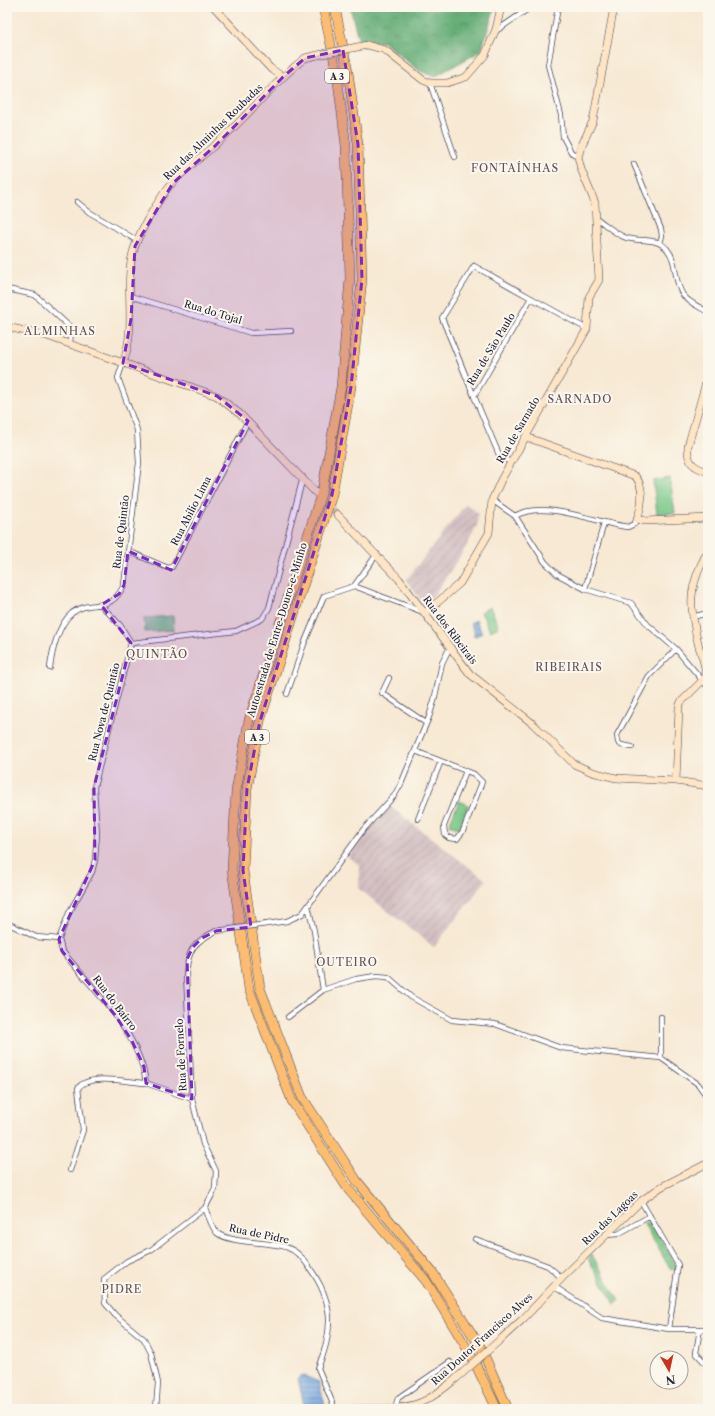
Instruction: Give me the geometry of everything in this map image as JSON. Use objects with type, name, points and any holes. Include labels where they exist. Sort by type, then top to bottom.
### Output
[{"type":"highway","name":"Autoestrada de Entre-Douro-e-Minho","points":[[323,7],[336,74],[346,146],[350,278],[341,387],[322,491],[249,720],[236,791],[232,869],[250,989],[292,1101],[348,1189],[426,1281],[471,1355],[497,1409]]},
{"type":"highway","name":"Autoestrada de Entre-Douro-e-Minho","points":[[335,7],[348,72],[358,144],[362,279],[352,387],[332,495],[260,721],[247,789],[243,870],[260,988],[302,1097],[357,1181],[433,1273],[481,1348],[508,1409]]},
{"type":"street","points":[[214,7],[270,68],[283,77]]},
{"type":"street","points":[[456,157],[430,83],[447,83],[466,77],[485,55],[495,32],[501,7]]},
{"type":"street","points":[[495,32],[531,7]]},
{"type":"street","points":[[558,7],[548,65],[561,115],[563,137],[571,152],[578,157],[596,109],[601,70],[614,7]]},
{"type":"street","name":"Rua das Alminhas Roubadas","points":[[122,363],[129,334],[132,262],[138,241],[153,212],[173,182],[214,146],[283,77],[305,58],[318,54],[367,45],[385,50],[399,59],[416,76],[430,83]]},
{"type":"street","name":"Rua de Sarnado","points":[[425,613],[460,583],[489,533],[492,500],[511,462],[587,329],[590,297],[599,280],[596,218],[595,203],[581,169],[578,157]]},
{"type":"street","points":[[634,164],[661,229],[662,236],[660,243]]},
{"type":"street","points":[[77,202],[88,212],[138,241]]},
{"type":"street","points":[[596,218],[624,237],[660,243],[667,249],[674,261],[677,281],[683,294],[694,304],[708,312]]},
{"type":"street","points":[[474,396],[442,318],[474,266],[587,329]]},
{"type":"street","points":[[7,289],[35,295],[71,328],[70,344]]},
{"type":"street","name":"Rua do Tojal","points":[[130,296],[251,333],[292,331]]},
{"type":"street","name":"Rua de São Paulo","points":[[511,462],[500,457],[474,396],[531,298]]},
{"type":"street","points":[[7,327],[44,335],[217,396],[230,404],[248,421],[316,493]]},
{"type":"street","name":"Rua de Quintão","points":[[50,668],[58,638],[69,617],[86,607],[101,605],[114,600],[124,585],[139,463],[137,430],[118,378],[122,363]]},
{"type":"street","points":[[708,374],[688,446],[688,457],[693,465],[708,472]]},
{"type":"street","name":"Rua Abílio Lima","points":[[128,551],[168,568],[172,567],[248,421]]},
{"type":"street","points":[[515,516],[523,511],[545,510],[628,527],[634,524],[637,520],[642,489],[640,482],[635,476],[526,437]]},
{"type":"street","points":[[101,605],[120,625],[131,643],[236,631],[262,619],[269,608],[302,477]]},
{"type":"street","points":[[492,500],[515,516],[545,562],[563,578],[585,590],[631,603],[648,625],[676,648],[706,679]]},
{"type":"street","name":"Rua dos Ribeirais","points":[[337,514],[377,554],[399,579],[461,664],[474,678],[532,723],[574,764],[592,772],[616,778],[676,781]]},
{"type":"street","points":[[637,520],[646,521],[708,518]]},
{"type":"street","points":[[585,590],[604,523]]},
{"type":"street","points":[[706,679],[692,617],[691,596],[699,567],[708,551]]},
{"type":"street","points":[[287,694],[304,644],[324,596],[354,586],[377,554]]},
{"type":"street","points":[[354,586],[425,613]]},
{"type":"street","points":[[692,617],[708,613]]},
{"type":"street","name":"Rua Nova de Quintão","points":[[59,939],[70,913],[92,872],[95,860],[97,834],[94,787],[131,643]]},
{"type":"street","points":[[323,990],[314,931],[308,906],[363,830],[394,796],[401,784],[434,701],[442,662],[450,647]]},
{"type":"street","points":[[632,747],[621,745],[618,742],[618,735],[649,676],[676,648]]},
{"type":"street","points":[[389,678],[382,694],[426,723]]},
{"type":"street","points":[[706,679],[681,702],[679,706],[676,781],[706,785]]},
{"type":"street","points":[[415,751],[466,771],[480,778],[482,787],[461,835],[453,839],[445,835],[444,826],[466,771]]},
{"type":"street","points":[[418,819],[441,761]]},
{"type":"street","name":"Rua de Fornelo","points":[[205,1208],[215,1189],[217,1177],[216,1170],[203,1144],[192,1099],[186,986],[187,960],[192,947],[202,938],[216,931],[287,921],[302,914],[308,906]]},
{"type":"street","points":[[7,923],[36,937],[59,939]]},
{"type":"street","name":"Rua do Bairro","points":[[59,939],[62,951],[115,1015],[132,1041],[144,1067],[146,1083]]},
{"type":"street","points":[[288,1017],[323,990],[356,979],[376,976],[388,977],[411,997],[452,1020],[495,1024],[561,1048],[661,1058],[698,1084],[708,1098]]},
{"type":"street","points":[[661,1017],[661,1058]]},
{"type":"street","points":[[70,1170],[83,1130],[78,1088],[82,1083],[91,1079],[146,1083],[192,1099]]},
{"type":"street","name":"Rua das Lagoas","points":[[554,1287],[641,1201],[661,1187],[708,1164]]},
{"type":"street","points":[[641,1201],[678,1265],[669,1329]]},
{"type":"street","points":[[156,1409],[158,1383],[151,1352],[144,1339],[115,1315],[105,1303],[104,1279],[127,1261],[151,1250],[205,1208]]},
{"type":"street","name":"Rua de Pidre","points":[[205,1208],[216,1232],[223,1236],[287,1247],[299,1254],[317,1279],[326,1298],[330,1318],[327,1347],[318,1368],[336,1409]]},
{"type":"street","points":[[606,1235],[618,1234],[650,1216]]},
{"type":"street","points":[[476,1239],[548,1266],[562,1278]]},
{"type":"street","points":[[554,1287],[602,1318],[669,1329],[708,1329]]},
{"type":"street","name":"Rua Doutor Francisco Alves","points":[[349,1409],[395,1408],[424,1401],[439,1393],[524,1318],[554,1287]]},
{"type":"street","points":[[700,1329],[696,1353],[708,1366]]},
{"type":"street","points":[[395,1408],[398,1398],[450,1362]]},
{"type":"highlighted area","points":[[343,50],[358,144],[362,279],[351,387],[332,495],[260,721],[247,789],[243,870],[251,927],[216,931],[202,938],[193,947],[187,959],[192,1099],[146,1083],[144,1067],[132,1041],[115,1015],[62,951],[59,939],[95,860],[94,787],[131,643],[101,605],[119,594],[124,585],[128,551],[171,570],[248,421],[217,396],[123,363],[131,319],[135,246],[173,183],[215,146],[283,77],[305,58]]},
{"type":"shaded area","points":[[466,504],[478,513],[477,526],[466,547],[426,607],[406,580]]},
{"type":"shaded area","points":[[391,807],[486,880],[434,947],[359,889],[360,865],[348,857],[359,839]]},
{"type":"green space","points":[[350,7],[495,7],[481,51],[434,77],[418,70],[383,42],[359,42]]},
{"type":"green space","points":[[670,478],[675,513],[657,514],[653,481]]},
{"type":"green space","points":[[490,607],[499,627],[490,631],[481,612]]},
{"type":"green space","points":[[173,616],[174,630],[145,632],[144,618]]},
{"type":"green space","points":[[459,801],[469,805],[459,828],[449,825]]},
{"type":"green space","points":[[650,1221],[677,1267],[671,1270],[644,1224]]},
{"type":"green space","points":[[592,1255],[619,1301],[615,1304],[588,1259]]},
{"type":"water","points":[[476,620],[482,633],[473,636],[475,633],[470,623]]},
{"type":"water","points":[[302,1375],[319,1382],[325,1405],[322,1408],[304,1406],[298,1378]]},
{"type":"tunnel","points":[[318,494],[337,514]]},
{"type":"district","name":"FONTAÍNHAS","points":[[515,168]]},
{"type":"district","name":"ALMINHAS","points":[[60,331]]},
{"type":"district","name":"SARNADO","points":[[580,399]]},
{"type":"district","name":"QUINTÃO","points":[[157,654]]},
{"type":"district","name":"RIBEIRAIS","points":[[569,667]]},
{"type":"district","name":"OUTEIRO","points":[[347,962]]},
{"type":"district","name":"PIDRE","points":[[122,1289]]}]
